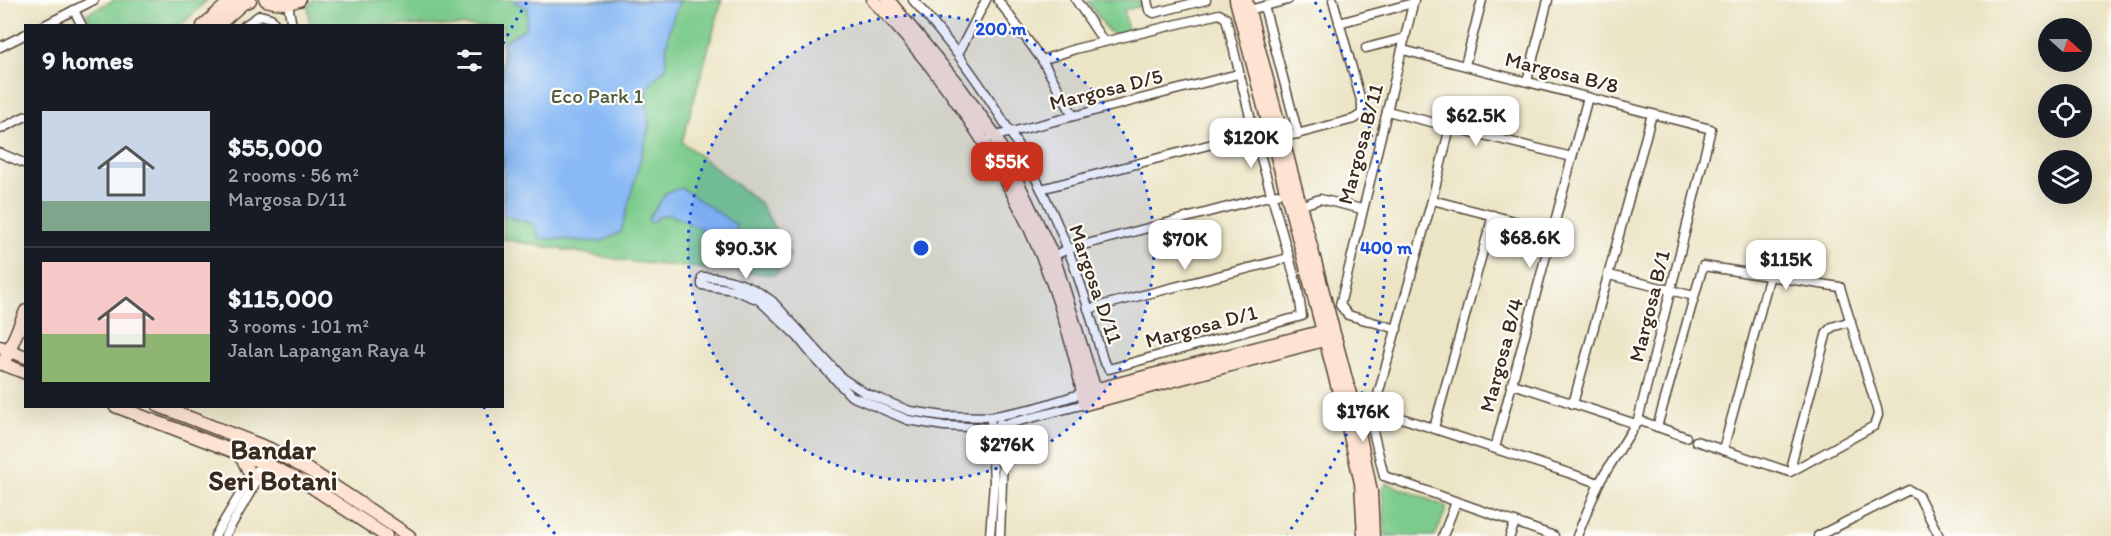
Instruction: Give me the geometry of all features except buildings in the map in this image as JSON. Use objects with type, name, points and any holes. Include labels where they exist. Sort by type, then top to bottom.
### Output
[{"type":"street","points":[[47,24],[94,0]]},
{"type":"street","points":[[205,24],[232,0]]},
{"type":"street","points":[[219,24],[243,3],[250,0]]},
{"type":"street","points":[[266,0],[278,4],[294,2],[292,24]]},
{"type":"street","points":[[873,0],[899,20],[957,84],[1053,256],[1090,397]]},
{"type":"street","points":[[888,0],[899,20]]},
{"type":"street","points":[[899,20],[913,0]]},
{"type":"street","name":"Margosa D/11","points":[[913,0],[958,54],[1010,131],[1041,189],[1068,249],[1103,360],[1109,369]]},
{"type":"street","points":[[958,54],[986,0]]},
{"type":"street","points":[[998,0],[1042,60],[1073,115]]},
{"type":"street","points":[[1076,0],[1104,42]]},
{"type":"street","points":[[1147,0],[1151,13],[1206,0]]},
{"type":"street","points":[[1236,0],[1277,140],[1300,206],[1323,337]]},
{"type":"street","points":[[1287,0],[1264,6],[1248,5],[1287,192],[1323,337],[1365,482],[1373,536]]},
{"type":"street","points":[[1277,140],[1362,114],[1362,104],[1332,0]]},
{"type":"street","points":[[1465,65],[1482,0]]},
{"type":"street","points":[[1527,81],[1548,0]]},
{"type":"street","points":[[1339,23],[1413,1]]},
{"type":"street","name":"Margosa B/11","points":[[1397,329],[1348,315],[1340,305],[1413,1]]},
{"type":"street","points":[[1264,6],[1298,134]]},
{"type":"street","points":[[75,10],[81,24]]},
{"type":"street","points":[[1042,60],[1104,42],[1218,14],[1223,15],[1226,18],[1238,74],[1290,258],[1088,309]]},
{"type":"street","points":[[247,24],[261,15],[271,18],[275,24]]},
{"type":"street","points":[[0,47],[24,35]]},
{"type":"street","points":[[1366,48],[1405,38]]},
{"type":"street","name":"Margosa B/8","points":[[1403,50],[1711,129]]},
{"type":"street","name":"Margosa D/5","points":[[989,139],[1010,131],[1238,74]]},
{"type":"street","name":"Margosa B/4","points":[[1495,448],[1588,97]]},
{"type":"street","points":[[1388,111],[1572,157]]},
{"type":"street","points":[[1573,404],[1652,114]]},
{"type":"street","points":[[0,129],[24,117]]},
{"type":"street","points":[[1384,476],[1372,427],[1374,409],[1450,127]]},
{"type":"street","name":"Margosa B/1","points":[[1577,536],[1599,483],[1637,422],[1711,129]]},
{"type":"street","points":[[1041,189],[1254,134]]},
{"type":"street","points":[[989,139],[1002,173],[1044,258],[1090,397]]},
{"type":"street","points":[[0,153],[24,163]]},
{"type":"street","points":[[1053,256],[1068,249],[1287,192]]},
{"type":"street","points":[[1300,206],[1320,200],[1362,209]]},
{"type":"street","points":[[1432,200],[1553,231]]},
{"type":"street","points":[[1434,429],[1493,215]]},
{"type":"street","name":"Margosa D/1","points":[[1109,369],[1302,316],[1290,258]]},
{"type":"street","points":[[1657,427],[1703,266],[1706,264],[1840,287],[1877,409],[1878,415],[1874,426],[1790,472],[1696,441]]},
{"type":"street","points":[[1609,275],[1694,296]]},
{"type":"street","points":[[1723,450],[1770,275]]},
{"type":"street","points":[[853,392],[786,316],[763,294],[736,283],[703,277],[702,285],[734,290],[768,307],[853,392],[908,420],[944,426],[996,428],[1090,397]]},
{"type":"street","points":[[4,348],[24,352],[21,371],[2,364],[4,348],[24,314]]},
{"type":"street","points":[[1794,470],[1792,461],[1827,332],[1832,327],[1851,321]]},
{"type":"street","points":[[868,399],[910,411],[944,416],[995,416],[1090,397],[1323,337]]},
{"type":"street","points":[[1513,384],[1686,437]]},
{"type":"street","points":[[120,408],[264,463],[309,485],[386,536]]},
{"type":"street","points":[[164,408],[257,444],[303,467],[410,536]]},
{"type":"street","points":[[1374,409],[1599,483]]},
{"type":"street","points":[[995,416],[1000,536]]},
{"type":"street","points":[[257,444],[264,463]]},
{"type":"street","points":[[237,453],[256,476]]},
{"type":"street","points":[[990,536],[998,456]]},
{"type":"street","points":[[215,536],[264,463],[276,460],[303,467]]},
{"type":"street","points":[[256,476],[291,477]]},
{"type":"street","points":[[225,536],[256,476]]},
{"type":"street","points":[[1365,482],[1384,476],[1554,536]]},
{"type":"street","points":[[1364,536],[1365,482]]},
{"type":"street","points":[[1818,536],[1909,490],[1918,495],[1940,536]]},
{"type":"street","points":[[1443,536],[1456,502]]},
{"type":"street","points":[[1510,536],[1515,522]]},
{"type":"green space","points":[[114,0],[207,0],[182,24],[91,24],[86,14]]},
{"type":"green space","name":"Eco Park 1","points":[[313,0],[722,0],[682,142],[760,203],[790,255],[776,275],[633,262],[504,239],[504,24],[310,24],[308,7]]},
{"type":"green space","points":[[1087,0],[1140,0],[1142,6],[1124,10],[1128,32],[1115,34],[1108,31]]},
{"type":"green space","points":[[1387,483],[1447,507],[1435,536],[1386,536],[1382,489]]},
{"type":"water","points":[[515,0],[680,1],[669,34],[666,68],[652,81],[646,92],[649,127],[621,232],[601,242],[540,238],[533,224],[504,215],[504,41],[526,28],[528,8],[515,3]]},
{"type":"water","points":[[682,188],[736,225],[737,234],[725,248],[713,250],[700,228],[669,214],[651,223],[648,219],[667,192]]},
{"type":"district","name":"Bandar Seri Botani","points":[[273,464]]}]
